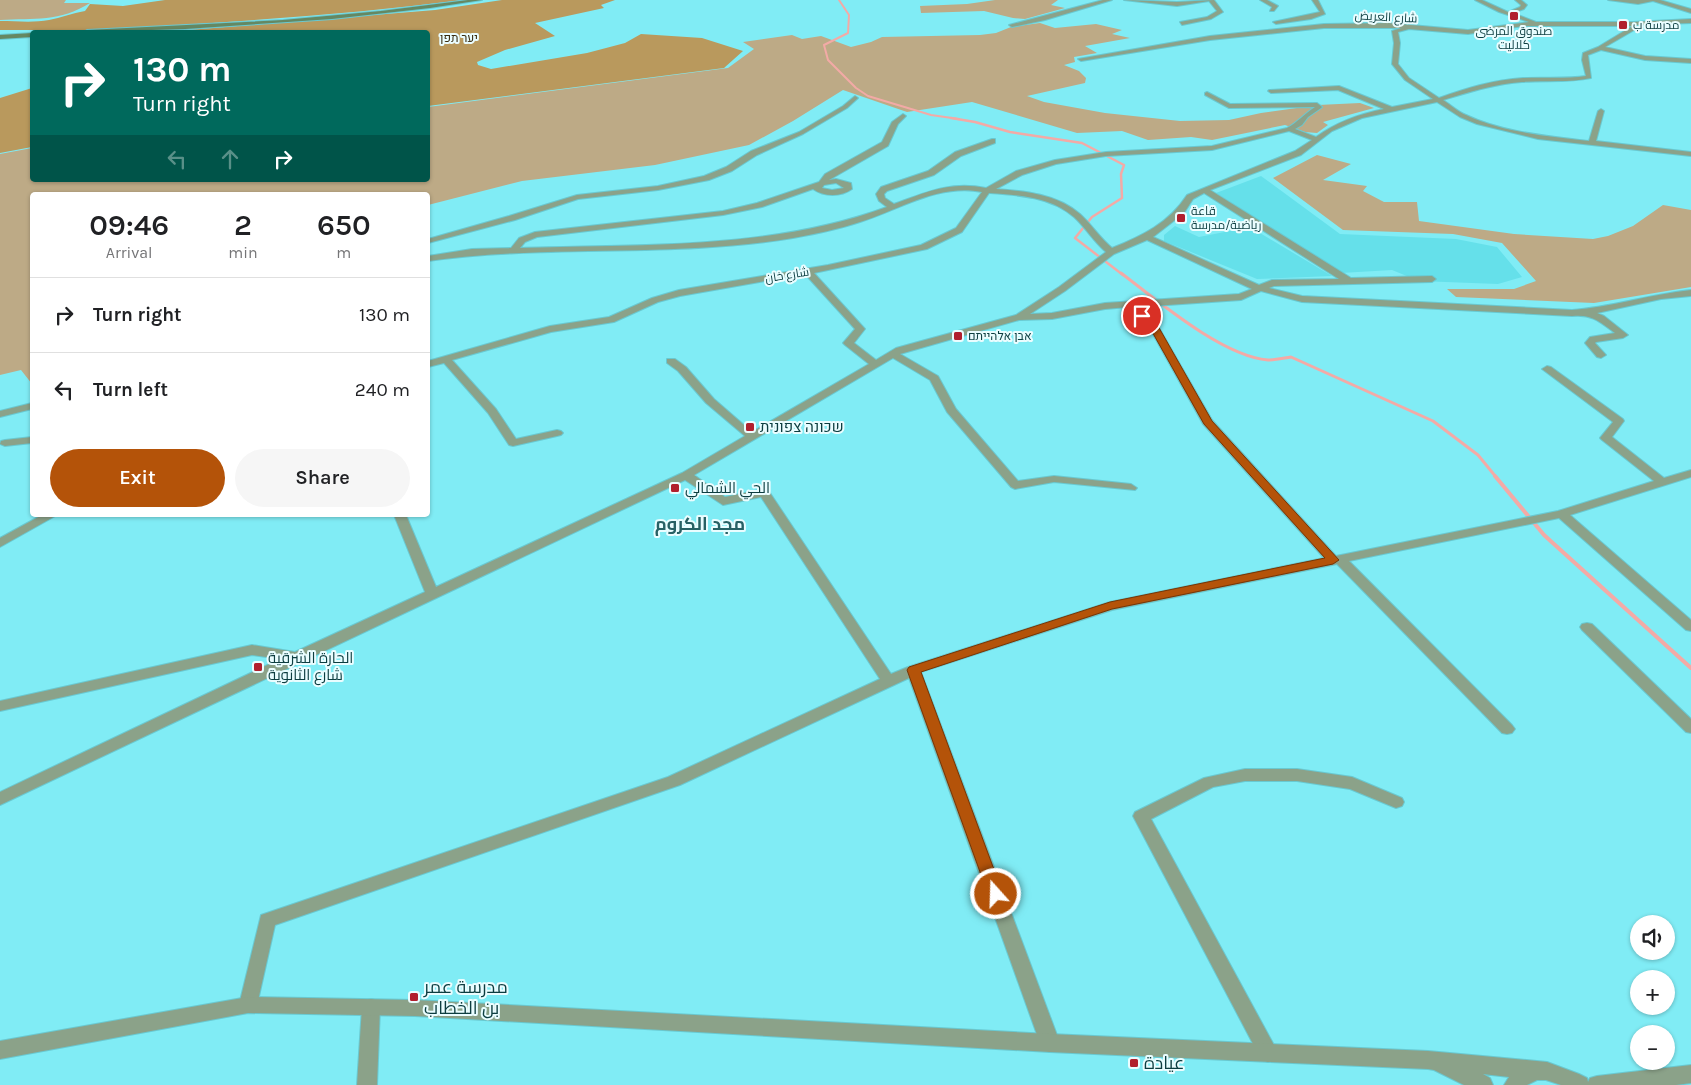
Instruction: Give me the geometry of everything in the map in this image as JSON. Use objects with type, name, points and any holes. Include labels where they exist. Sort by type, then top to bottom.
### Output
[{"type":"main road","points":[[130,30],[215,26],[402,11],[479,0]]},
{"type":"main road","points":[[0,37],[30,35]]},
{"type":"street","points":[[1012,25],[1043,19],[1109,0]]},
{"type":"street","points":[[1127,0],[1177,4],[1210,0],[1218,7],[1220,12],[1209,18],[1182,23]]},
{"type":"street","points":[[1263,0],[1275,6],[1272,10]]},
{"type":"street","points":[[1276,22],[1311,17],[1323,13],[1315,0]]},
{"type":"street","points":[[1478,0],[1539,24]]},
{"type":"street","points":[[1510,13],[1522,8],[1524,5],[1518,0]]},
{"type":"street","points":[[1611,0],[1638,2],[1653,0],[1691,11]]},
{"type":"street","name":"شارع العريض","points":[[1081,59],[1210,38],[1324,26],[1362,24],[1468,32],[1539,24],[1633,24],[1691,21]]},
{"type":"street","points":[[1019,317],[1062,289],[1111,252],[1147,236],[1180,212],[1190,197],[1204,190],[1298,153],[1316,139],[1360,116],[1438,100],[1488,84],[1523,80],[1571,80],[1589,77],[1589,71],[1584,60],[1585,54],[1600,48],[1634,28],[1633,24]]},
{"type":"street","points":[[1408,28],[1395,31],[1397,43],[1394,64],[1407,79],[1462,116],[1479,124],[1538,137],[1691,154]]},
{"type":"street","points":[[1600,48],[1645,58],[1691,61]]},
{"type":"street","points":[[1271,91],[1340,88],[1390,109]]},
{"type":"street","points":[[987,191],[1019,173],[1055,162],[1106,154],[1197,150],[1289,130],[1300,124],[1305,116],[1319,107],[1315,104],[1259,107],[1229,106],[1207,94]]},
{"type":"street","points":[[430,240],[526,214],[577,197],[658,188],[706,178],[729,169],[754,153],[811,128],[845,107],[855,98]]},
{"type":"street","points":[[1592,143],[1600,111]]},
{"type":"street","points":[[513,251],[522,240],[535,235],[582,228],[716,214],[759,205],[820,186],[828,176],[885,144],[893,123],[904,116]]},
{"type":"street","points":[[1289,130],[1316,139]]},
{"type":"street","points":[[893,207],[882,199],[880,194],[884,189],[931,173],[958,154],[992,141]]},
{"type":"street","points":[[820,186],[832,193],[846,190],[849,187],[837,177],[838,171]]},
{"type":"street","points":[[430,258],[513,251],[713,244],[757,240],[840,225],[943,189],[968,188],[1024,193],[1059,204],[1076,215],[1099,242],[1111,252]]},
{"type":"street","points":[[1204,190],[1348,281]]},
{"type":"street","name":"شارع خان","points":[[430,363],[550,329],[611,320],[655,300],[679,293],[808,272],[924,247],[959,230],[987,191]]},
{"type":"street","points":[[1147,236],[1258,288],[1302,299],[1587,312],[1672,294],[1691,293]]},
{"type":"street","points":[[808,272],[860,328],[848,344],[875,364]]},
{"type":"street","points":[[0,799],[686,475],[900,350],[1019,317],[1052,316],[1106,306],[1241,297],[1272,283],[1432,279]]},
{"type":"street","points":[[1131,305],[1153,326],[1207,422],[1337,560],[1507,729]]},
{"type":"street","points":[[1587,312],[1601,318],[1623,335],[1593,339],[1590,343],[1601,355]]},
{"type":"street","points":[[893,354],[934,378],[951,410],[1015,485],[1054,479],[1131,488]]},
{"type":"street","points":[[446,359],[492,411],[513,443],[557,433]]},
{"type":"street","points":[[671,361],[682,369],[710,401],[751,436]]},
{"type":"street","points":[[1547,369],[1619,421],[1606,438],[1662,482]]},
{"type":"street","points":[[0,414],[30,406]]},
{"type":"street","points":[[5,443],[30,440]]},
{"type":"street","points":[[248,1005],[267,920],[674,782],[913,670],[1110,606],[1561,514],[1691,473]]},
{"type":"street","points":[[686,475],[723,502],[764,493],[889,682]]},
{"type":"street","points":[[1561,514],[1691,627]]},
{"type":"street","points":[[0,543],[47,517]]},
{"type":"street","points":[[401,517],[432,594]]},
{"type":"street","points":[[1586,627],[1691,728]]},
{"type":"street","points":[[0,706],[252,650],[298,658]]},
{"type":"street","points":[[913,670],[1050,1043]]},
{"type":"street","points":[[1268,1053],[1141,816],[1210,782],[1245,775],[1297,775],[1352,784],[1396,802]]},
{"type":"street","points":[[0,1050],[248,1005],[371,1007],[1050,1043],[1428,1060],[1547,1071],[1563,1075],[1580,1085]]},
{"type":"street","points":[[367,1085],[371,1007]]},
{"type":"street","points":[[1428,1060],[1467,1076],[1483,1085]]},
{"type":"street","points":[[1514,1085],[1520,1076],[1532,1071],[1547,1071]]},
{"type":"street","points":[[1597,1085],[1691,1074]]},
{"type":"shaded area","points":[[0,0],[66,0],[64,3],[90,3],[79,9],[57,16],[36,19],[0,20]]},
{"type":"shaded area","points":[[995,0],[1058,0],[1051,5],[1065,8],[1025,19],[984,11],[921,13],[920,6],[967,4]]},
{"type":"shaded area","points":[[1040,23],[1055,28],[1096,24],[1122,30],[1112,34],[1130,38],[1085,46],[1097,53],[1074,57],[1075,62],[1064,65],[1079,71],[1086,78],[1085,83],[1027,96],[1044,102],[1105,113],[1180,121],[1229,120],[1261,113],[1318,105],[1360,103],[1374,108],[1323,122],[1328,125],[1317,133],[1305,132],[1285,125],[1212,140],[1191,137],[1148,140],[1122,131],[1077,133],[972,102],[907,112],[843,90],[793,121],[749,145],[655,165],[522,181],[430,204],[430,192],[30,192],[30,381],[21,370],[0,375],[0,154],[30,148],[30,182],[430,182],[430,107],[728,68],[754,49],[743,42],[792,35],[802,39],[821,36],[851,47],[882,37],[980,35],[996,33],[1011,27]]},
{"type":"shaded area","points":[[1317,155],[1351,164],[1323,180],[1367,186],[1363,191],[1384,202],[1417,202],[1419,221],[1514,234],[1593,239],[1608,236],[1633,226],[1663,205],[1691,210],[1691,287],[1594,303],[1456,297],[1447,289],[1514,289],[1536,281],[1502,243],[1453,234],[1343,230],[1273,178]]},
{"type":"shaded area","points":[[1261,176],[1340,234],[1456,239],[1497,247],[1522,277],[1498,284],[1419,281],[1392,270],[1341,273],[1216,193]]},
{"type":"shaded area","points":[[1175,226],[1199,237],[1250,227],[1332,276],[1257,279],[1164,241],[1164,235]]},
{"type":"green space","name":"יער תפן","points":[[165,0],[464,0],[310,16],[207,23],[86,30],[0,30],[0,21],[31,22],[49,20],[85,11],[90,4],[123,6]]},
{"type":"green space","name":"יער תפן","points":[[502,0],[615,0],[601,5],[604,8],[535,23],[555,36],[505,50],[477,62],[478,65],[491,69],[587,53],[625,43],[641,34],[702,38],[743,51],[724,68],[430,106],[430,30],[189,30],[435,10]]},
{"type":"green space","points":[[30,89],[30,147],[0,153],[0,98]]},
{"type":"waterway","points":[[839,0],[849,15],[848,33],[824,45],[828,60],[856,88],[868,96],[931,115],[959,119]]},
{"type":"waterway","points":[[951,118],[975,122],[1010,132],[1082,143],[1124,165],[1121,174],[1122,198],[1092,217],[1075,238],[1123,275]]},
{"type":"waterway","points":[[1121,273],[1191,326],[1231,349],[1268,360],[1291,357],[1433,421],[1478,455],[1496,477]]},
{"type":"waterway","points":[[1495,476],[1544,535],[1691,668]]},
{"type":"place","name":"صندوق المرضى كلاليت","points":[[1514,16]]},
{"type":"place","name":"مدرسة ب","points":[[1623,25]]},
{"type":"place","name":"قاعة رياضية/مدرسة","points":[[1181,218]]},
{"type":"place","name":"אבן אלהייתם","points":[[958,336]]},
{"type":"place","name":"שכונה צפונית","points":[[750,427]]},
{"type":"place","name":"الحي الشمالي","points":[[675,488]]},
{"type":"place","name":"الحارة الشرقية شارع الثانوية","points":[[258,667]]},
{"type":"place","name":"مدرسة عمر بن الخطاب","points":[[414,997]]},
{"type":"place","name":"عيادة","points":[[1134,1063]]},
{"type":"district","name":"مجد الكروم","points":[[700,524]]},
{"type":"route","points":[[996,894],[913,670],[1110,606],[1333,560],[1207,422],[1153,326],[1142,316]]}]
